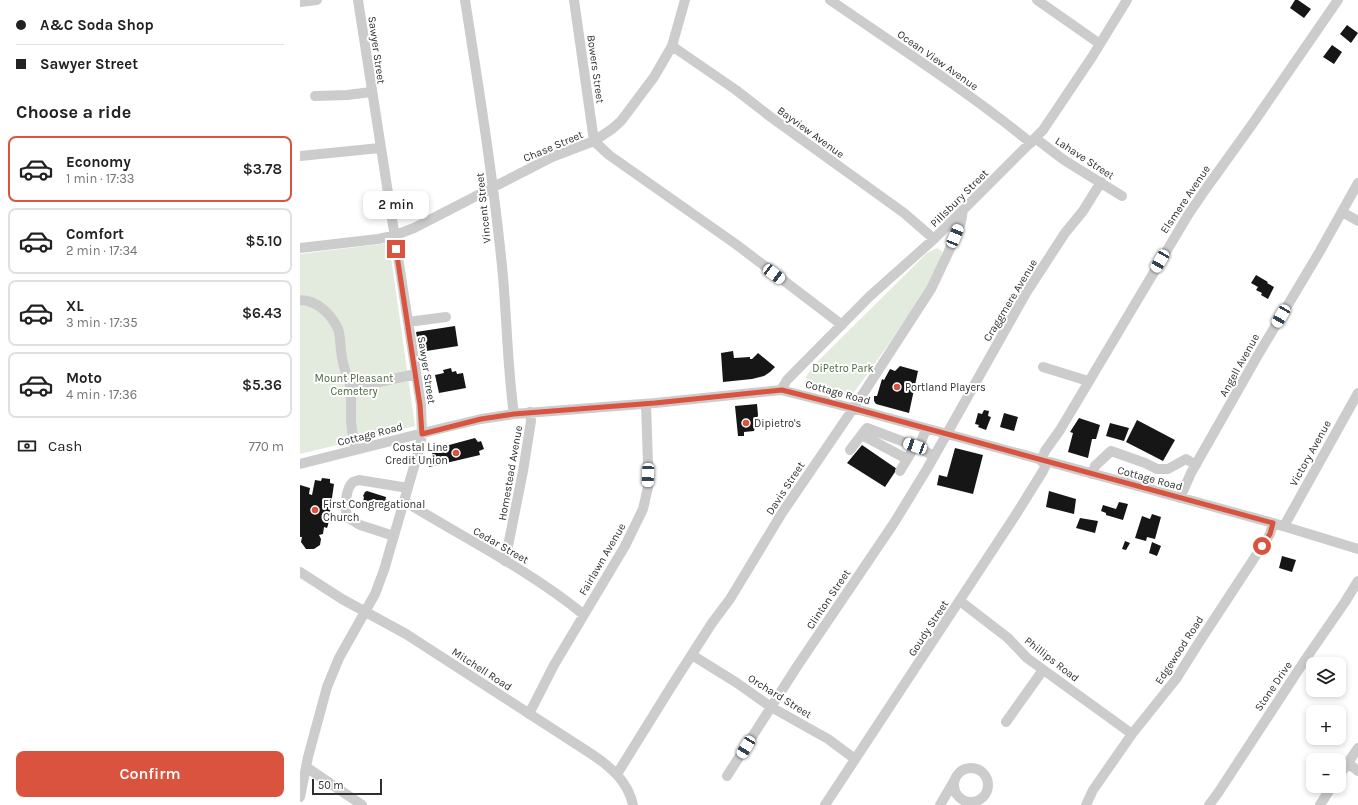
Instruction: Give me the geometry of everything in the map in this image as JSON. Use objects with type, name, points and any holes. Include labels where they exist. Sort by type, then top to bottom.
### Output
[{"type":"street","points":[[300,2],[317,0]]},
{"type":"street","name":"Sawyer Street","points":[[300,797],[306,767],[327,687],[339,658],[375,594],[394,536],[422,434],[416,374],[371,92],[358,0]]},
{"type":"street","name":"Vincent Street","points":[[465,0],[493,187],[502,267],[507,345],[514,414]]},
{"type":"street","name":"Bowers Street","points":[[574,0],[594,141]]},
{"type":"street","points":[[594,141],[621,121],[654,76],[672,46],[685,0]]},
{"type":"street","name":"Ocean View Avenue","points":[[830,0],[1033,141]]},
{"type":"street","points":[[1037,0],[1100,44]]},
{"type":"street","name":"Pillsbury Street","points":[[782,390],[787,380],[870,296],[934,239],[1043,130],[1100,44],[1126,0]]},
{"type":"street","name":"Elsmere Avenue","points":[[1044,461],[1044,451],[1060,430],[1188,214],[1338,0]]},
{"type":"street","name":"Bayview Avenue","points":[[672,46],[736,90],[772,118],[904,213],[934,239]]},
{"type":"street","points":[[315,96],[347,95],[371,92]]},
{"type":"street","name":"Chase Street","points":[[300,248],[394,236],[414,228],[552,157],[594,141],[609,155],[737,245],[842,325]]},
{"type":"street","name":"Lahave Street","points":[[1033,141],[1122,196]]},
{"type":"street","points":[[300,156],[380,148]]},
{"type":"street","name":"Craggmere Avenue","points":[[946,434],[1026,293],[1065,233],[1083,211],[1101,182]]},
{"type":"street","name":"Angell Avenue","points":[[1180,498],[1191,473],[1358,183]]},
{"type":"street","name":"Davis Street","points":[[617,774],[712,623],[730,599],[782,513],[931,288],[961,222],[963,210]]},
{"type":"street","points":[[1342,212],[1358,221]]},
{"type":"street","points":[[300,300],[306,300],[321,307],[329,314],[338,330],[342,359],[351,388],[351,422],[355,450]]},
{"type":"street","points":[[408,322],[446,317]]},
{"type":"street","points":[[1043,367],[1088,382]]},
{"type":"street","points":[[351,388],[416,374]]},
{"type":"street","name":"Cottage Road","points":[[300,464],[481,419],[530,412],[646,404],[782,390],[1284,526],[1358,549]]},
{"type":"street","name":"Victory Avenue","points":[[1284,526],[1358,393]]},
{"type":"street","name":"Fairlawn Avenue","points":[[529,714],[554,665],[583,614],[625,546],[643,509],[648,487],[646,404]]},
{"type":"street","name":"Homestead Avenue","points":[[505,561],[523,471],[531,421],[530,412]]},
{"type":"street","points":[[850,450],[865,431],[874,415]]},
{"type":"street","points":[[900,471],[917,446],[926,429]]},
{"type":"street","points":[[865,431],[917,446],[934,456]]},
{"type":"street","points":[[865,431],[907,459]]},
{"type":"street","name":"Clinton Street","points":[[727,776],[798,665],[894,523],[946,434]]},
{"type":"street","points":[[1092,474],[1095,466],[1111,451],[1145,463],[1157,469],[1168,469],[1186,459],[1196,465]]},
{"type":"street","name":"Goudy Street","points":[[825,805],[1015,516],[1043,471],[1044,461]]},
{"type":"street","points":[[394,536],[360,525],[347,518],[346,503],[349,486],[353,482],[359,480],[408,488]]},
{"type":"street","name":"Cedar Street","points":[[404,501],[505,561],[563,598],[583,614]]},
{"type":"street","name":"Edgewood Road","points":[[1086,805],[1093,790],[1132,734],[1176,679],[1270,534],[1273,523]]},
{"type":"street","name":"Mitchell Road","points":[[300,572],[342,599],[406,634],[593,755],[617,774],[628,789],[633,805]]},
{"type":"street","name":"Stone Drive","points":[[1209,805],[1358,581]]},
{"type":"street","name":"Phillips Road","points":[[960,601],[1008,638],[1027,658],[1132,734]]},
{"type":"street","name":"Orchard Street","points":[[692,655],[737,683],[771,707],[828,739],[855,759]]},
{"type":"street","points":[[1006,722],[1043,670]]},
{"type":"street","points":[[1346,766],[1358,748]]},
{"type":"street","points":[[1348,763],[1358,771]]},
{"type":"street","points":[[306,767],[362,805]]},
{"type":"street","points":[[940,805],[960,772],[970,768],[980,770],[987,778],[988,790],[981,799],[976,802],[970,802],[959,797],[956,792],[954,782]]},
{"type":"street","points":[[1320,805],[1328,793]]},
{"type":"street","points":[[943,805],[964,800]]},
{"type":"green space","name":"Mount Pleasant Cemetery","points":[[389,243],[415,426],[300,454],[300,254]]},
{"type":"green space","name":"DiPetro Park","points":[[937,248],[942,251],[940,261],[932,281],[871,370],[851,396],[809,385],[806,377],[813,366],[927,253]]},
{"type":"building","points":[[1295,0],[1298,0],[1311,9],[1304,18],[1290,8]]},
{"type":"building","points":[[1347,25],[1358,33],[1351,43],[1340,34]]},
{"type":"building","points":[[1332,45],[1342,52],[1334,64],[1323,57]]},
{"type":"building","points":[[1256,275],[1274,287],[1268,299],[1256,290],[1258,287],[1251,283]]},
{"type":"building","points":[[455,326],[458,346],[420,352],[416,332]]},
{"type":"building","points":[[733,351],[734,358],[750,357],[750,359],[752,359],[758,353],[775,367],[764,376],[752,379],[723,382],[721,353]]},
{"type":"building","name":"Portland Players","points":[[900,366],[918,371],[909,413],[876,404],[874,401],[874,396],[877,396],[882,379],[884,380],[890,369],[895,371]]},
{"type":"building","points":[[451,368],[452,372],[456,371],[457,374],[463,373],[466,388],[439,393],[435,375],[444,373],[443,370]]},
{"type":"building","name":"Dipietro's","points":[[757,404],[758,415],[754,431],[744,432],[744,436],[738,436],[735,406]]},
{"type":"building","points":[[984,410],[989,411],[988,416],[991,417],[986,430],[975,424],[978,413],[982,414]]},
{"type":"building","points":[[1004,413],[1018,417],[1014,431],[1000,427]]},
{"type":"building","points":[[1079,418],[1100,425],[1096,439],[1092,439],[1088,458],[1068,452],[1073,433],[1070,432]]},
{"type":"building","points":[[1137,420],[1175,440],[1163,461],[1126,442]]},
{"type":"building","points":[[1110,423],[1129,428],[1124,441],[1106,436]]},
{"type":"building","name":"Costal Line Credit Union","points":[[475,438],[478,442],[481,441],[484,449],[479,451],[480,455],[429,467],[433,451],[438,448]]},
{"type":"building","points":[[862,445],[897,469],[885,487],[847,463]]},
{"type":"building","points":[[955,448],[983,455],[973,494],[937,485],[939,475],[947,477]]},
{"type":"building","name":"First Congregational Church","points":[[322,478],[330,479],[330,483],[334,484],[328,525],[327,528],[324,527],[323,534],[319,535],[321,539],[320,545],[314,549],[306,549],[301,542],[302,537],[300,537],[300,485],[310,488],[309,494],[312,495],[315,480],[321,481]]},
{"type":"building","points":[[367,491],[386,497],[384,508],[363,502],[363,496]]},
{"type":"building","points":[[1049,491],[1076,499],[1074,514],[1046,507]]},
{"type":"building","points":[[1119,502],[1128,504],[1123,520],[1106,515],[1106,513],[1101,511],[1103,505],[1116,509]]},
{"type":"building","points":[[1152,514],[1161,517],[1155,539],[1147,537],[1146,541],[1135,538],[1142,516],[1150,519]]},
{"type":"building","points":[[1080,518],[1098,521],[1095,533],[1076,528]]},
{"type":"building","points":[[1125,541],[1130,543],[1126,550],[1122,549]]},
{"type":"building","points":[[1152,542],[1161,546],[1157,556],[1149,553]]},
{"type":"building","points":[[1282,556],[1296,560],[1292,572],[1279,568]]},
{"type":"place","name":"Portland Players","points":[[897,387]]},
{"type":"place","name":"Dipietro's","points":[[746,423]]},
{"type":"place","name":"Costal Line Credit Union","points":[[456,453]]},
{"type":"place","name":"First Congregational Church","points":[[315,510]]},
{"type":"route","points":[[396,249],[420,405],[422,434],[481,419],[530,412],[655,403],[782,390],[1273,523],[1270,534],[1262,546]]}]
